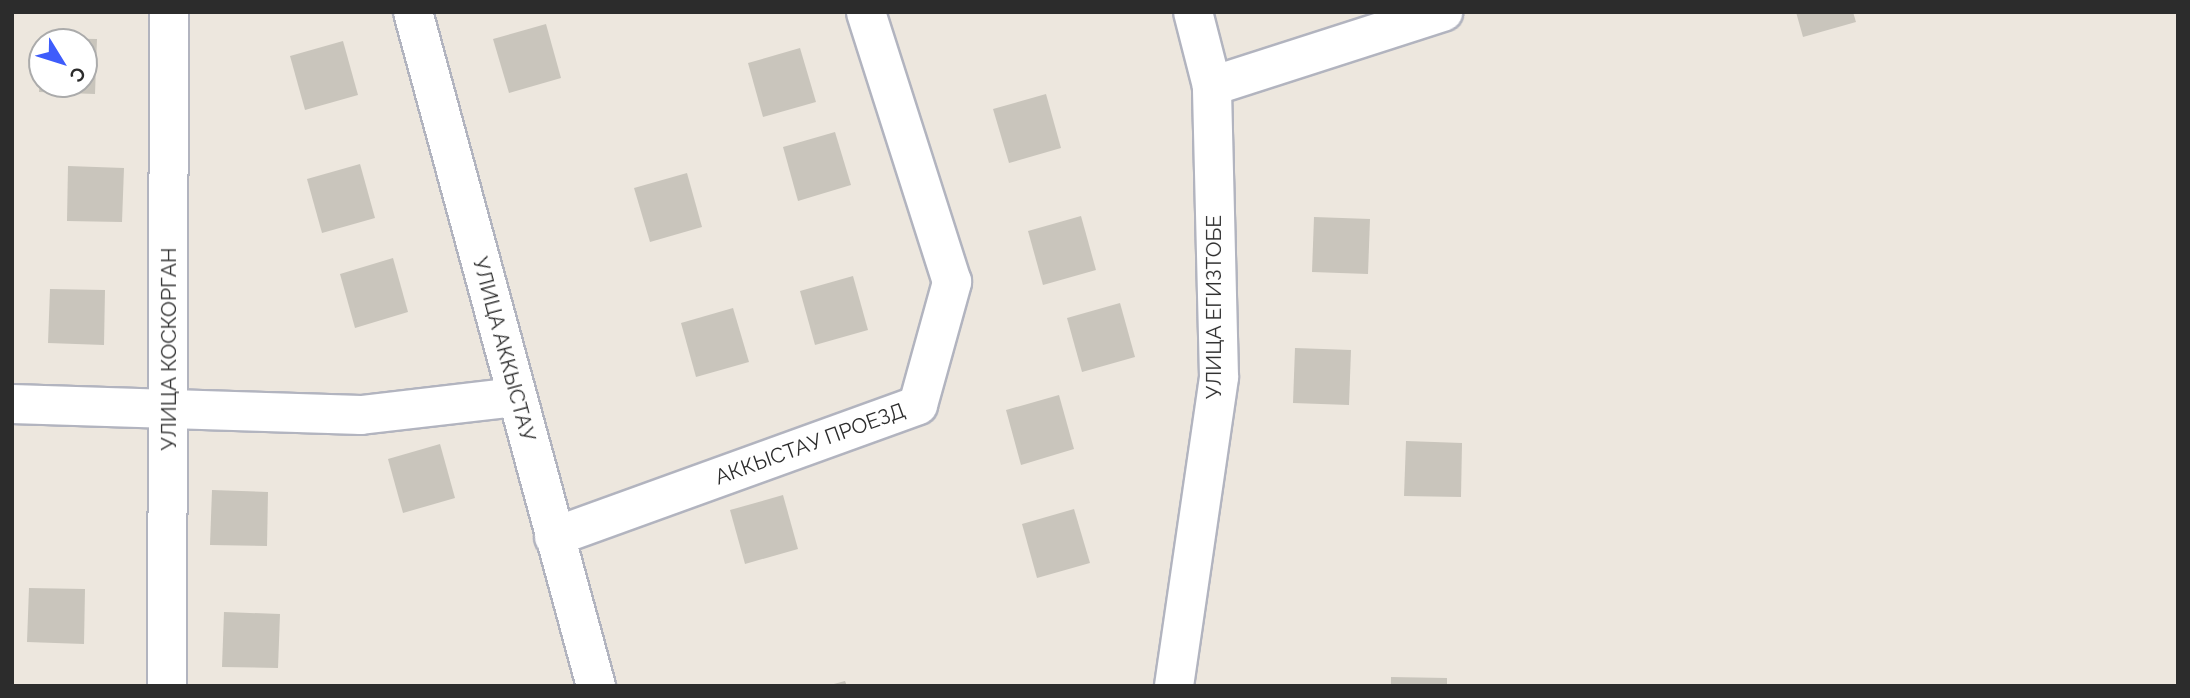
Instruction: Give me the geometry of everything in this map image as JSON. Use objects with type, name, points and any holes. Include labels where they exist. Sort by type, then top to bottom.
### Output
[{"type":"street","name":"УЛИЦА КОСКОРГАН","points":[[167,686],[169,12]]},
{"type":"street","name":"УЛИЦА АККЫСТАУ","points":[[413,12],[596,686]]},
{"type":"street","name":"АККЫСТАУ ПРОЕЗД","points":[[554,537],[918,405],[952,282],[866,12]]},
{"type":"street","name":"УЛИЦА ЕГИЗТОБЕ","points":[[1174,686],[1219,377],[1212,86],[1193,12]]},
{"type":"street","points":[[1212,86],[1443,12]]},
{"type":"street","points":[[12,404],[361,415],[517,397]]},
{"type":"building","points":[[1796,12],[1853,12],[1856,22],[1803,37]]},
{"type":"building","points":[[546,24],[561,78],[509,93],[493,39]]},
{"type":"building","points":[[343,41],[358,95],[305,110],[290,56]]},
{"type":"building","points":[[800,48],[816,102],[763,117],[748,63]]},
{"type":"building","points":[[1046,94],[1061,148],[1009,163],[993,109]]},
{"type":"building","points":[[835,132],[851,185],[798,201],[783,147]]},
{"type":"building","points":[[360,164],[375,218],[322,233],[307,179]]},
{"type":"building","points":[[68,166],[124,168],[122,222],[67,221]]},
{"type":"building","points":[[687,173],[702,227],[650,242],[634,188]]},
{"type":"building","points":[[1081,216],[1096,270],[1043,285],[1028,231]]},
{"type":"building","points":[[1314,217],[1370,219],[1368,274],[1312,272]]},
{"type":"building","points":[[393,258],[408,312],[355,328],[340,274]]},
{"type":"building","points":[[853,276],[868,330],[815,345],[800,291]]},
{"type":"building","points":[[50,289],[105,290],[104,345],[48,343]]},
{"type":"building","points":[[1120,303],[1135,357],[1082,372],[1067,318]]},
{"type":"building","points":[[733,308],[749,362],[696,377],[681,323]]},
{"type":"building","points":[[1295,348],[1351,350],[1349,405],[1293,403]]},
{"type":"building","points":[[1059,395],[1074,449],[1021,465],[1006,410]]},
{"type":"building","points":[[1406,441],[1462,443],[1461,497],[1404,496]]},
{"type":"building","points":[[440,444],[455,498],[403,513],[388,459]]},
{"type":"building","points":[[212,490],[268,492],[267,546],[210,545]]},
{"type":"building","points":[[783,495],[798,549],[745,564],[730,510]]},
{"type":"building","points":[[1074,509],[1090,563],[1037,578],[1022,524]]},
{"type":"building","points":[[29,588],[85,589],[84,644],[27,642]]},
{"type":"building","points":[[224,612],[280,614],[278,668],[222,667]]},
{"type":"building","points":[[1391,677],[1447,678],[1447,686],[1391,686]]},
{"type":"building","points":[[845,681],[847,686],[830,686],[830,685]]}]
